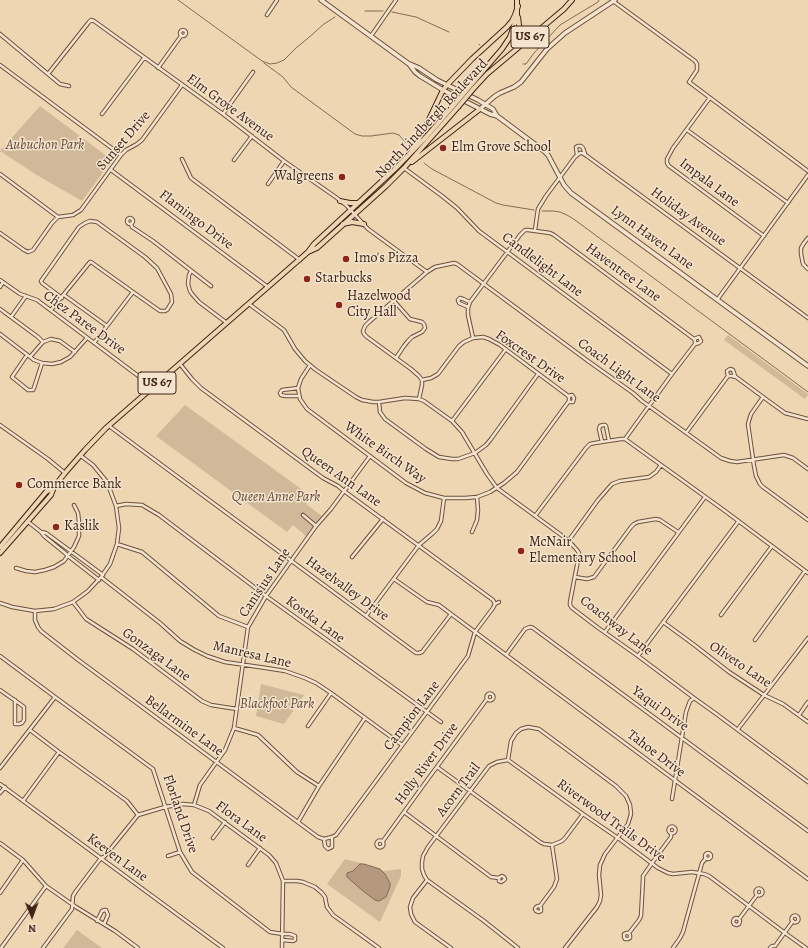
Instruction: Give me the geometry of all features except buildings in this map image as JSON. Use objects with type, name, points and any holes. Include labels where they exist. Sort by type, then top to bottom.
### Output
[{"type":"main road","name":"North Lindbergh Boulevard","points":[[308,252],[317,248],[404,168],[472,87],[510,37],[517,17],[517,0]]},
{"type":"main road","name":"North Lindbergh Boulevard","points":[[472,87],[564,9],[572,0]]},
{"type":"main road","points":[[518,6],[520,28],[527,32],[540,28]]},
{"type":"main road","points":[[407,157],[423,132],[443,90],[472,59],[507,27],[512,21],[518,6]]},
{"type":"main road","name":"North Lindbergh Boulevard","points":[[0,553],[51,495],[54,487],[80,455],[109,426],[153,386],[300,260],[314,244],[388,176],[456,106]]},
{"type":"main road","points":[[404,168],[480,109]]},
{"type":"main road","points":[[340,201],[358,203]]},
{"type":"main road","points":[[343,224],[352,222],[364,224]]},
{"type":"main road","name":"North Lindbergh Boulevard","points":[[0,547],[46,492],[54,487]]},
{"type":"street","points":[[267,15],[277,0]]},
{"type":"street","points":[[321,0],[409,64]]},
{"type":"street","points":[[371,36],[396,0]]},
{"type":"street","points":[[480,109],[495,96],[521,82],[547,49],[562,35],[572,27],[614,1],[695,61],[697,64],[697,70],[688,82],[808,171]]},
{"type":"street","name":"Elm Grove Avenue","points":[[48,74],[91,20],[94,21],[323,188],[340,201],[384,241],[427,272]]},
{"type":"street","points":[[0,34],[60,84],[69,86]]},
{"type":"street","points":[[158,68],[181,36]]},
{"type":"street","points":[[102,114],[144,58]]},
{"type":"street","name":"Lynn Haven Lane","points":[[409,64],[493,109],[497,116]]},
{"type":"street","name":"Lynn Haven Lane","points":[[409,64],[420,76],[443,90],[490,114],[497,116],[547,154],[564,185],[571,193],[808,366]]},
{"type":"street","points":[[0,65],[122,155]]},
{"type":"street","points":[[223,114],[252,72]]},
{"type":"street","name":"Sunset Drive","points":[[58,217],[73,215],[81,210],[126,150],[142,140],[182,84]]},
{"type":"street","name":"Impala Lane","points":[[709,99],[669,154],[667,163],[764,236]]},
{"type":"street","points":[[686,130],[788,203]]},
{"type":"street","points":[[234,160],[252,136]]},
{"type":"street","points":[[473,338],[468,315],[468,307],[470,302],[520,235],[525,230],[535,230],[538,209],[576,155],[582,153],[585,154],[581,146],[576,147],[576,155]]},
{"type":"street","name":"Holiday Avenue","points":[[585,154],[808,318]]},
{"type":"street","points":[[182,160],[191,178],[300,260]]},
{"type":"street","points":[[268,184],[284,161]]},
{"type":"street","name":"Candlelight Lane","points":[[404,168],[457,208],[479,231],[672,374]]},
{"type":"street","name":"Flamingo Drive","points":[[111,170],[268,287]]},
{"type":"street","points":[[0,174],[58,217],[54,220],[33,250],[28,252],[0,233]]},
{"type":"street","points":[[717,300],[808,175]]},
{"type":"street","points":[[51,310],[63,296],[90,262],[160,311],[167,310],[172,302],[170,294],[157,268],[145,257],[97,222],[85,222],[79,227],[41,281],[42,283],[63,296],[107,326]]},
{"type":"street","points":[[131,224],[132,227],[211,286]]},
{"type":"street","name":"Haventree Lane","points":[[535,230],[554,235],[694,338]]},
{"type":"street","points":[[808,238],[804,242],[801,254],[803,264],[808,269]]},
{"type":"street","name":"Coach Light Lane","points":[[427,272],[435,267],[454,263],[457,264],[721,458],[737,462],[784,455],[793,458],[808,469]]},
{"type":"street","points":[[192,271],[189,275],[188,284],[192,294],[199,302],[227,323]]},
{"type":"street","points":[[248,304],[283,330],[300,356],[310,365],[356,397],[362,400],[378,402],[405,398],[419,399],[422,380],[416,373],[367,337],[363,331],[366,324],[427,272]]},
{"type":"street","name":"Chez Paree Drive","points":[[0,280],[20,294],[37,300],[153,386]]},
{"type":"street","points":[[0,287],[3,282]]},
{"type":"street","points":[[94,343],[133,292]]},
{"type":"street","points":[[11,317],[26,296]]},
{"type":"street","points":[[468,307],[459,303],[458,300],[460,298],[470,302]]},
{"type":"street","points":[[394,301],[410,319],[422,322],[425,328],[422,332],[412,337],[408,341],[396,358]]},
{"type":"street","points":[[1,311],[38,336],[43,342]]},
{"type":"street","points":[[0,335],[30,357],[42,363],[52,364],[61,362],[70,357],[87,338]]},
{"type":"street","points":[[625,439],[695,344],[699,344],[701,341],[699,337],[694,338],[695,344]]},
{"type":"street","name":"Foxcrest Drive","points":[[422,380],[431,378],[438,374],[459,346],[464,342],[473,338],[483,338],[495,342],[569,399]]},
{"type":"street","points":[[30,357],[43,342],[56,339],[75,352]]},
{"type":"street","points":[[452,421],[506,350]]},
{"type":"street","points":[[27,355],[12,377],[28,390],[33,390],[42,363]]},
{"type":"street","name":"Queen Ann Lane","points":[[179,364],[201,388],[419,545],[493,600],[495,604]]},
{"type":"street","points":[[299,396],[281,395],[280,393],[282,390],[298,388],[301,379],[310,365]]},
{"type":"street","points":[[686,433],[728,376],[727,371],[730,368],[733,370],[735,376],[785,412],[808,420]]},
{"type":"street","points":[[378,402],[380,412],[385,419],[420,445],[439,457],[458,459],[474,453],[492,439],[538,374]]},
{"type":"street","points":[[728,376],[735,376]]},
{"type":"street","name":"White Birch Way","points":[[298,388],[299,396],[303,405],[307,409],[406,483],[425,493],[444,498],[465,498],[477,496],[497,488],[504,483],[516,472],[569,399]]},
{"type":"street","points":[[763,397],[751,414],[748,424],[755,472],[760,484],[808,520]]},
{"type":"street","name":"Coachway Lane","points":[[419,399],[452,421],[462,432],[497,488],[575,546],[579,553],[570,605],[580,614],[808,782]]},
{"type":"street","points":[[0,425],[65,473]]},
{"type":"street","points":[[602,442],[599,429],[600,426],[603,425],[606,426],[609,441]]},
{"type":"street","name":"Hazelvalley Drive","points":[[109,426],[416,653],[419,653]]},
{"type":"street","points":[[535,516],[590,444],[625,439],[808,573]]},
{"type":"street","points":[[0,603],[12,607],[35,611],[54,609],[73,602],[88,591],[101,577],[110,564],[117,544],[119,528],[116,506],[107,482],[93,465],[80,455]]},
{"type":"street","name":"Canisius Lane","points":[[194,805],[200,785],[225,750],[234,728],[248,627],[266,596],[316,526],[331,509],[370,456]]},
{"type":"street","points":[[568,540],[612,484],[620,481],[649,476],[656,472],[661,466]]},
{"type":"street","points":[[472,532],[477,520],[477,496]]},
{"type":"street","points":[[605,632],[705,497]]},
{"type":"street","points":[[366,616],[419,545],[433,533],[439,525],[444,498]]},
{"type":"street","name":"Kostka Lane","points":[[116,506],[126,504],[142,505],[159,515],[266,596],[441,722]]},
{"type":"street","points":[[16,568],[35,572],[54,568],[64,561],[72,551],[79,536],[78,513],[74,505]]},
{"type":"street","points":[[303,515],[316,526]]},
{"type":"street","name":"Manresa Lane","points":[[24,518],[42,532],[46,533],[72,551],[101,577],[155,619],[180,641],[193,649],[225,662],[285,671],[310,681],[331,693],[402,745]]},
{"type":"street","points":[[352,557],[382,519]]},
{"type":"street","points":[[575,576],[587,579],[594,577],[631,527],[638,522],[656,519],[660,520],[678,532]]},
{"type":"street","points":[[638,656],[738,522]]},
{"type":"street","name":"Manresa Lane","points":[[42,532],[44,536],[68,556],[101,577]]},
{"type":"street","points":[[117,544],[142,552],[218,616],[248,627]]},
{"type":"street","points":[[721,615],[772,546]]},
{"type":"street","points":[[755,640],[804,571]]},
{"type":"street","name":"Tahoe Drive","points":[[394,579],[427,602],[439,605],[808,879]]},
{"type":"street","name":"Gonzaga Lane","points":[[73,602],[91,623],[133,649],[202,701],[219,707],[237,709]]},
{"type":"street","points":[[495,604],[499,602]]},
{"type":"street","name":"Campion Lane","points":[[332,837],[336,835],[468,656],[475,632],[495,604]]},
{"type":"street","name":"Bellarmine Lane","points":[[35,611],[35,620],[38,628],[77,659],[318,837],[324,839],[326,848],[330,848],[333,845],[332,837]]},
{"type":"street","points":[[420,657],[419,653],[422,652],[450,614]]},
{"type":"street","name":"Oliveto Lane","points":[[663,622],[728,672],[764,695],[783,704],[808,722]]},
{"type":"street","name":"Yaqui Drive","points":[[506,655],[525,629],[530,627],[533,628],[808,831]]},
{"type":"street","points":[[738,729],[808,638]]},
{"type":"street","name":"Florland Drive","points":[[0,656],[153,769],[180,852],[192,872],[270,932],[283,934]]},
{"type":"street","points":[[0,690],[15,700],[24,708],[24,720],[19,724],[15,724],[15,700]]},
{"type":"street","points":[[308,726],[331,693]]},
{"type":"street","points":[[0,768],[55,697]]},
{"type":"street","points":[[672,799],[686,712],[690,701],[694,698]]},
{"type":"street","name":"Holly River Drive","points":[[383,841],[487,699]]},
{"type":"street","points":[[799,716],[808,702]]},
{"type":"street","points":[[298,822],[319,786],[365,718]]},
{"type":"street","points":[[508,760],[509,748],[516,733],[521,729],[535,727],[543,731],[616,786],[626,796],[630,805],[628,824],[605,854],[600,865],[599,875],[601,888],[600,900],[597,907],[565,948]]},
{"type":"street","points":[[234,728],[258,736],[297,772],[319,786]]},
{"type":"street","points":[[30,730],[127,801],[138,815],[76,891],[73,896],[72,909],[43,948]]},
{"type":"street","points":[[23,801],[59,752]]},
{"type":"street","name":"Acorn Trail","points":[[427,880],[422,869],[423,856],[436,836],[489,766],[497,762],[508,760]]},
{"type":"street","name":"Riverwood Trails Drive","points":[[508,760],[663,871],[674,874],[692,872],[709,876],[806,948]]},
{"type":"street","points":[[437,767],[544,844],[552,845],[562,841],[583,814]]},
{"type":"street","name":"Keeven Lane","points":[[0,784],[223,948]]},
{"type":"street","points":[[0,793],[5,787]]},
{"type":"street","name":"Flora Lane","points":[[138,815],[165,807],[183,804],[194,805],[210,811],[269,855],[276,863],[284,881],[282,948]]},
{"type":"street","points":[[404,812],[491,877],[499,878]]},
{"type":"street","points":[[213,838],[225,822]]},
{"type":"street","points":[[629,933],[641,916],[642,879],[671,838],[671,834]]},
{"type":"street","points":[[324,839],[332,837]]},
{"type":"street","points":[[0,843],[24,860],[46,886],[138,948]]},
{"type":"street","points":[[540,906],[554,887],[557,879],[552,845]]},
{"type":"street","points":[[248,865],[260,848]]},
{"type":"street","points":[[168,856],[180,852]]},
{"type":"street","points":[[672,948],[683,932],[704,860],[706,858]]},
{"type":"street","points":[[0,892],[24,860]]},
{"type":"street","points":[[451,948],[415,922],[411,914],[410,907],[413,898],[427,880],[518,948]]},
{"type":"street","points":[[284,881],[303,882],[315,887],[325,897],[327,907],[333,914],[379,948]]},
{"type":"street","points":[[1,948],[46,886]]},
{"type":"street","points":[[739,919],[757,894]]},
{"type":"street","points":[[97,921],[102,911],[106,910],[108,915],[104,924]]},
{"type":"street","points":[[770,948],[772,946],[776,947],[793,922]]},
{"type":"street","points":[[283,934],[293,934],[295,936],[293,941],[283,940]]},
{"type":"green space","name":"Aubuchon Park","points":[[40,106],[112,160],[82,201],[35,174],[0,151]]},
{"type":"green space","points":[[728,335],[808,394],[805,399],[724,340]]},
{"type":"green space","name":"Queen Anne Park","points":[[185,405],[311,496],[306,504],[322,516],[307,537],[293,525],[287,532],[156,436]]},
{"type":"green space","name":"Blackfoot Park","points":[[261,684],[304,695],[284,724],[256,716]]},
{"type":"green space","points":[[345,859],[372,866],[383,871],[401,869],[401,876],[380,922],[327,884]]},
{"type":"green space","points":[[77,930],[102,948],[63,948]]},
{"type":"shaded area","points":[[360,864],[380,869],[385,874],[390,883],[386,897],[379,901],[375,900],[347,877],[347,873],[353,871]]},
{"type":"waterway","points":[[178,0],[262,61],[270,64],[284,60],[324,24],[335,17]]},
{"type":"waterway","points":[[523,64],[526,64],[560,25],[599,0]]},
{"type":"waterway","points":[[365,11],[383,11]]},
{"type":"waterway","points":[[392,12],[416,17],[449,32]]},
{"type":"waterway","points":[[264,63],[283,77],[291,87],[355,134],[371,136],[393,133],[399,135],[406,143]]},
{"type":"waterway","points":[[424,163],[432,169],[496,203],[534,210]]},
{"type":"waterway","points":[[542,211],[560,212],[575,220],[808,392]]},
{"type":"place","name":"Elm Grove School","points":[[443,148]]},
{"type":"place","name":"Walgreens","points":[[342,177]]},
{"type":"place","name":"Imo's Pizza","points":[[346,259]]},
{"type":"place","name":"Starbucks","points":[[307,279]]},
{"type":"place","name":"Hazelwood City Hall","points":[[339,305]]},
{"type":"place","name":"Commerce Bank","points":[[19,485]]},
{"type":"place","name":"Kaslik","points":[[56,527]]},
{"type":"place","name":"McNair Elementary School","points":[[521,551]]}]
